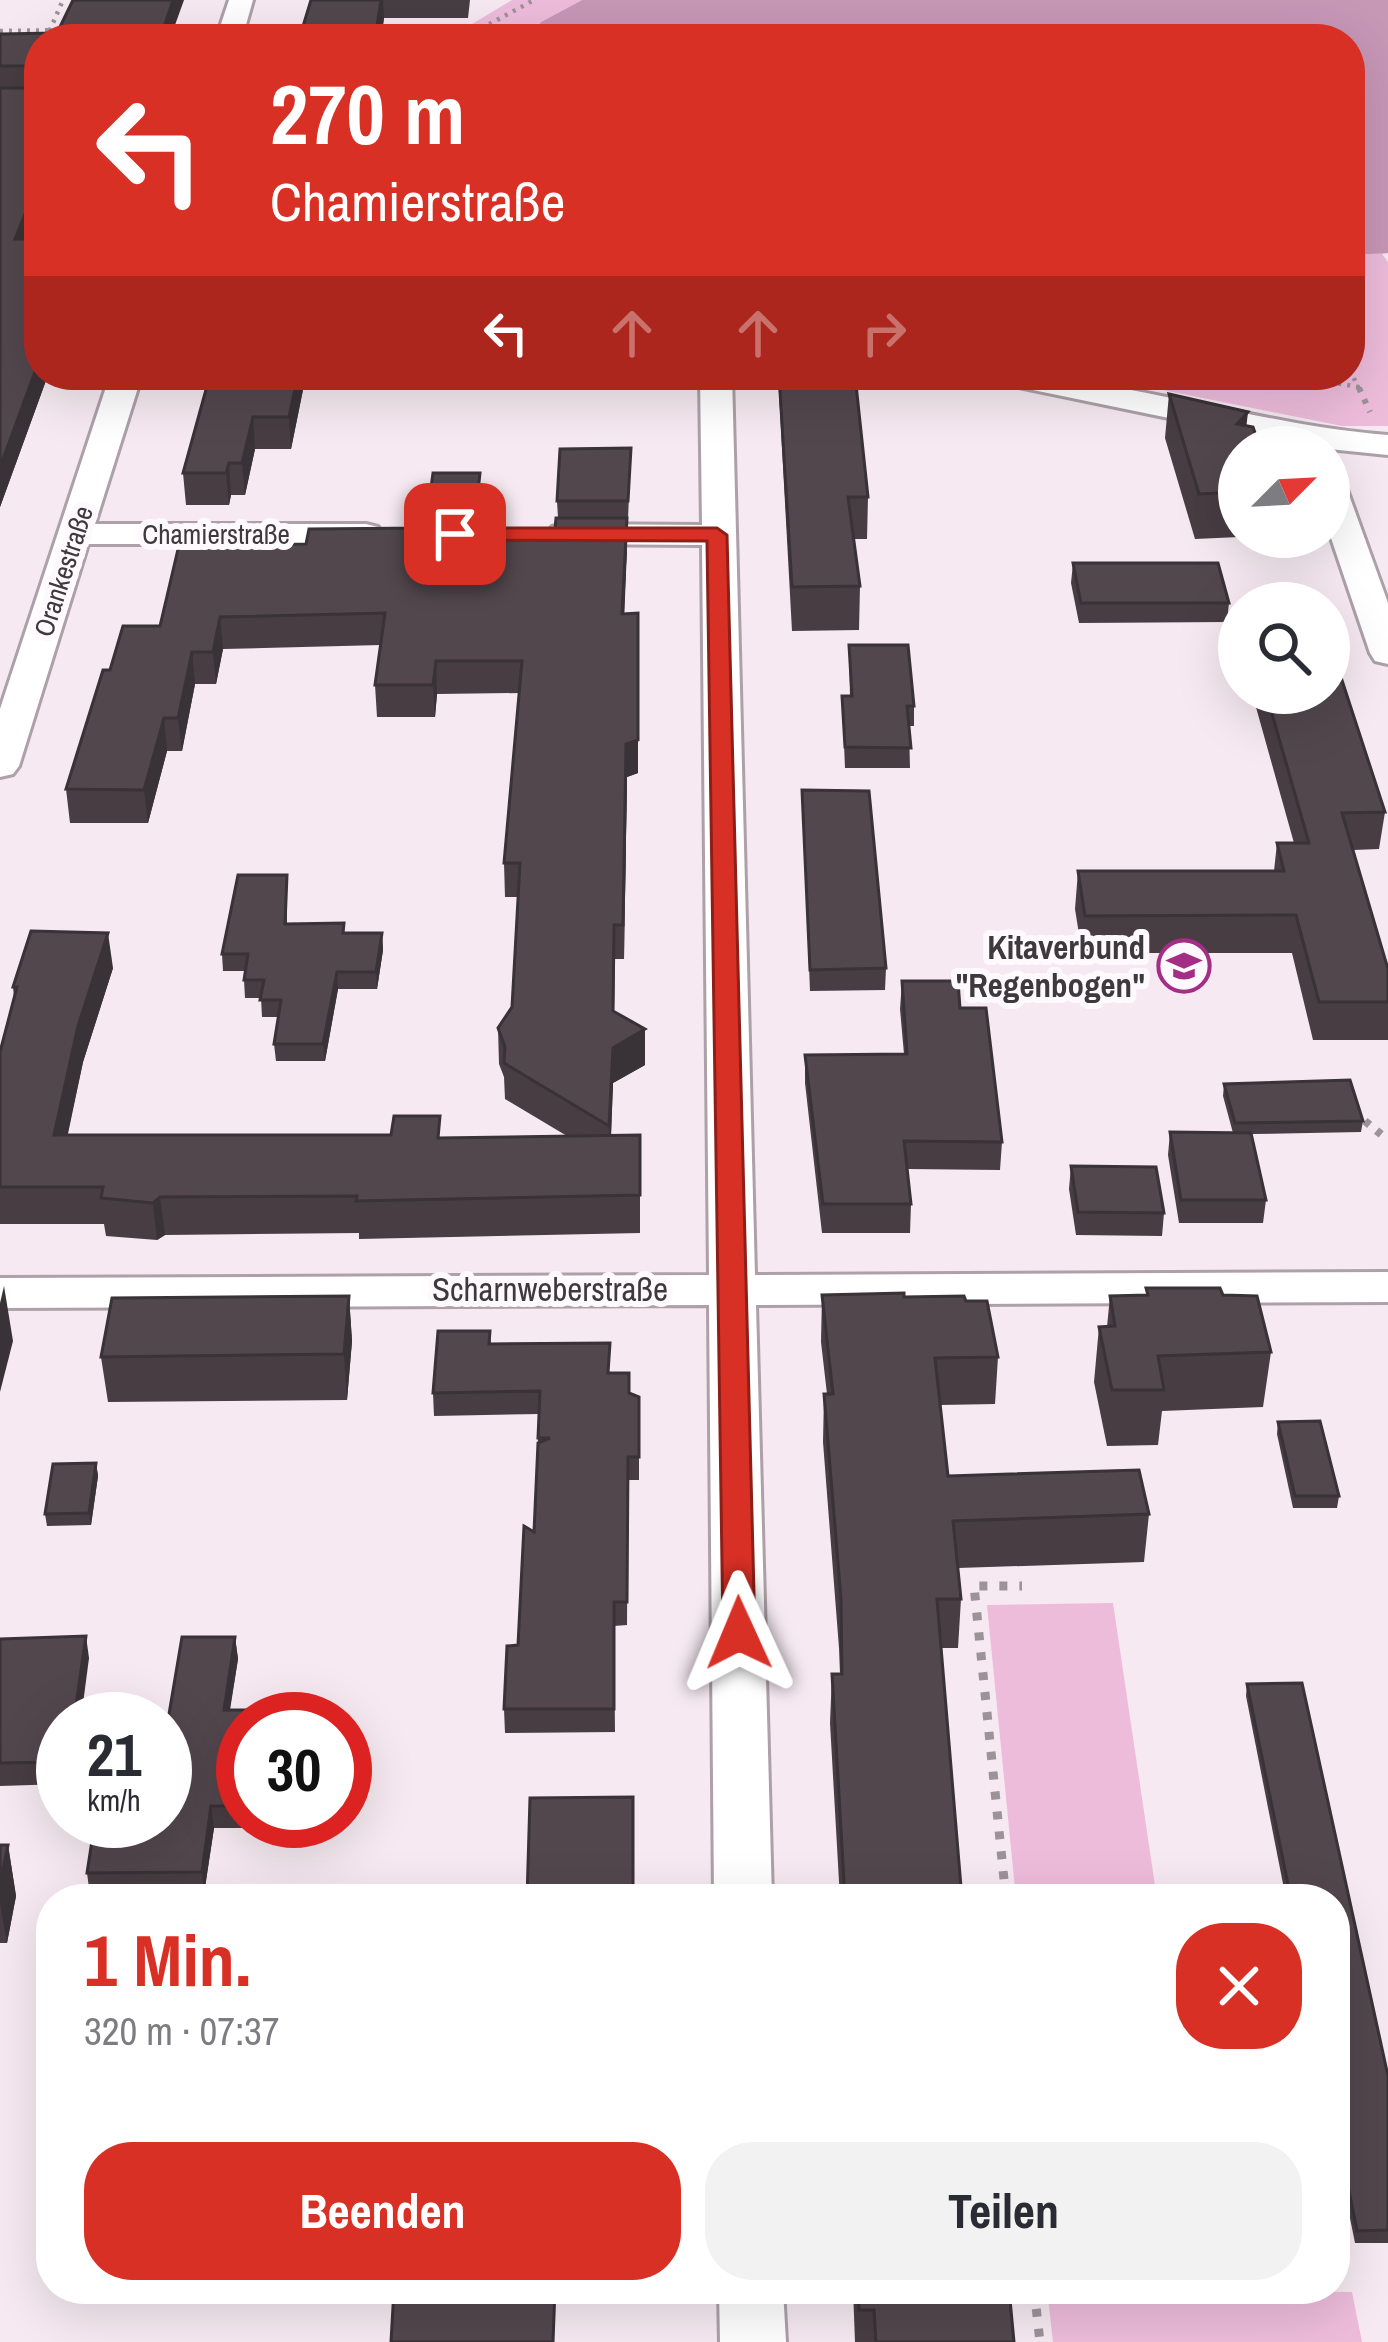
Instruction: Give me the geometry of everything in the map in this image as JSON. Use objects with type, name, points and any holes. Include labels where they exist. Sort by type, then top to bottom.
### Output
[{"type":"street","name":"Orankestraße","points":[[0,766],[120,390]]},
{"type":"street","points":[[716,390],[743,1884]]},
{"type":"street","points":[[1074,390],[1242,426]]},
{"type":"street","points":[[1350,444],[1388,445]]},
{"type":"street","name":"Chamierstraße","points":[[76,534],[397,534]]},
{"type":"street","points":[[540,535],[717,535]]},
{"type":"street","points":[[1350,544],[1388,653]]},
{"type":"street","name":"Scharnweberstraße","points":[[0,1292],[1388,1286]]},
{"type":"street","points":[[752,2304],[753,2342]]},
{"type":"path","points":[[494,24],[534,0]]},
{"type":"path","points":[[1365,1121],[1388,1140]]},
{"type":"path","points":[[1004,1884],[974,1586],[1022,1586]]},
{"type":"path","points":[[1036,2304],[1040,2342]]},
{"type":"shaded area","points":[[512,0],[582,0],[541,24],[472,24]]},
{"type":"shaded area","points":[[582,0],[1388,0],[1388,253],[1365,254],[1365,24],[541,22]]},
{"type":"shaded area","points":[[1365,222],[1388,253],[1382,254],[1388,262],[1388,426],[1350,426],[1163,390],[1365,390]]},
{"type":"shaded area","points":[[1113,1603],[1155,1884],[1015,1884],[987,1605]]},
{"type":"shaded area","points":[[1350,2292],[1362,2342],[1053,2342],[1049,2304],[1350,2304]]},
{"type":"building","points":[[73,0],[173,0],[165,24],[61,24]]},
{"type":"building","points":[[311,0],[381,0],[377,24],[304,24]]},
{"type":"building","points":[[0,34],[24,34],[24,66],[0,66]]},
{"type":"building","points":[[0,88],[24,88],[24,217],[15,239],[24,239],[24,390],[28,390],[0,467]]},
{"type":"building","points":[[206,390],[295,390],[289,417],[253,417],[242,463],[229,463],[226,473],[183,473]]},
{"type":"building","points":[[780,390],[857,390],[868,497],[848,497],[860,586],[792,587]]},
{"type":"building","points":[[1169,394],[1248,412],[1237,424],[1248,426],[1218,426],[1218,493],[1199,494]]},
{"type":"building","points":[[631,448],[628,501],[557,501],[560,449]]},
{"type":"building","points":[[433,473],[480,473],[476,510],[428,510]]},
{"type":"building","points":[[423,518],[472,518],[471,529],[555,529],[556,518],[627,518],[622,614],[638,613],[638,740],[626,744],[623,925],[614,925],[613,1011],[645,1029],[613,1048],[609,1126],[504,1063],[505,1047],[498,1028],[512,1007],[520,863],[504,863],[522,661],[436,661],[433,685],[375,685],[385,613],[220,617],[213,652],[192,652],[178,718],[164,718],[144,790],[66,789],[103,670],[110,670],[123,626],[160,626],[179,545],[306,544],[309,529],[422,528]]},
{"type":"building","points":[[1073,563],[1218,563],[1223,582],[1218,582],[1218,603],[1081,603]]},
{"type":"building","points":[[849,645],[908,645],[914,706],[907,706],[911,748],[845,747],[842,696],[852,696]]},
{"type":"building","points":[[1350,705],[1385,812],[1342,813],[1388,969],[1388,1002],[1319,1002],[1296,915],[1085,916],[1078,871],[1284,871],[1277,843],[1309,843],[1272,714],[1350,714]]},
{"type":"building","points":[[802,790],[869,791],[886,968],[810,970]]},
{"type":"building","points":[[238,875],[287,875],[285,924],[344,923],[343,933],[382,933],[376,972],[337,972],[323,1044],[274,1044],[281,1000],[260,1000],[264,980],[244,980],[248,954],[222,954]]},
{"type":"building","points":[[31,931],[108,933],[78,1026],[54,1135],[391,1135],[394,1116],[440,1116],[438,1138],[640,1135],[640,1195],[356,1201],[357,1196],[160,1197],[153,1203],[101,1198],[103,1187],[0,1187],[0,1052]]},
{"type":"building","points":[[902,981],[958,981],[960,1008],[986,1008],[1002,1142],[904,1141],[911,1204],[823,1204],[805,1055],[907,1054]]},
{"type":"building","points":[[1350,1080],[1363,1121],[1235,1123],[1224,1084]]},
{"type":"building","points":[[1170,1132],[1251,1133],[1266,1200],[1181,1200]]},
{"type":"building","points":[[1071,1166],[1156,1167],[1164,1213],[1078,1212]]},
{"type":"building","points":[[1146,1288],[1220,1288],[1223,1295],[1257,1296],[1271,1352],[1158,1356],[1164,1390],[1112,1390],[1099,1327],[1115,1326],[1110,1296],[1148,1295]]},
{"type":"building","points":[[904,1293],[904,1297],[964,1296],[966,1301],[987,1301],[998,1357],[935,1358],[948,1476],[1139,1470],[1149,1514],[953,1521],[961,1599],[937,1599],[961,1884],[844,1884],[832,1674],[842,1674],[841,1599],[824,1394],[833,1394],[822,1295]]},
{"type":"building","points":[[349,1296],[344,1354],[101,1357],[112,1298]]},
{"type":"building","points":[[438,1331],[490,1331],[489,1344],[610,1343],[608,1373],[629,1373],[629,1393],[639,1397],[639,1457],[628,1457],[627,1602],[614,1602],[614,1709],[504,1709],[507,1646],[518,1645],[524,1526],[534,1532],[538,1443],[550,1438],[538,1438],[540,1391],[433,1393]]},
{"type":"building","points":[[1320,1421],[1339,1496],[1295,1496],[1278,1422]]},
{"type":"building","points":[[96,1463],[89,1513],[45,1514],[53,1464]]},
{"type":"building","points":[[86,1636],[78,1692],[36,1692],[36,1762],[0,1763],[0,1639]]},
{"type":"building","points":[[182,1637],[235,1637],[227,1692],[216,1692],[216,1806],[211,1806],[202,1872],[87,1873],[91,1848],[192,1848],[192,1692],[173,1692]]},
{"type":"building","points":[[1302,1683],[1346,1884],[1288,1884],[1247,1684]]},
{"type":"building","points":[[633,1797],[633,1884],[527,1884],[530,1798]]},
{"type":"building","points":[[0,1845],[8,1845],[0,1883]]},
{"type":"building","points":[[1350,1902],[1388,2076],[1388,2230],[1357,2231],[1350,2196]]},
{"type":"building","points":[[393,2304],[554,2304],[553,2342],[391,2342]]},
{"type":"building","points":[[859,2304],[1010,2304],[1014,2342],[876,2342],[874,2310],[859,2310]]},
{"type":"place","name":"Kitaverbund \"Regenbogen\"","points":[[1184,966]]},
{"type":"route","points":[[455,534],[717,535],[739,1633]]}]
